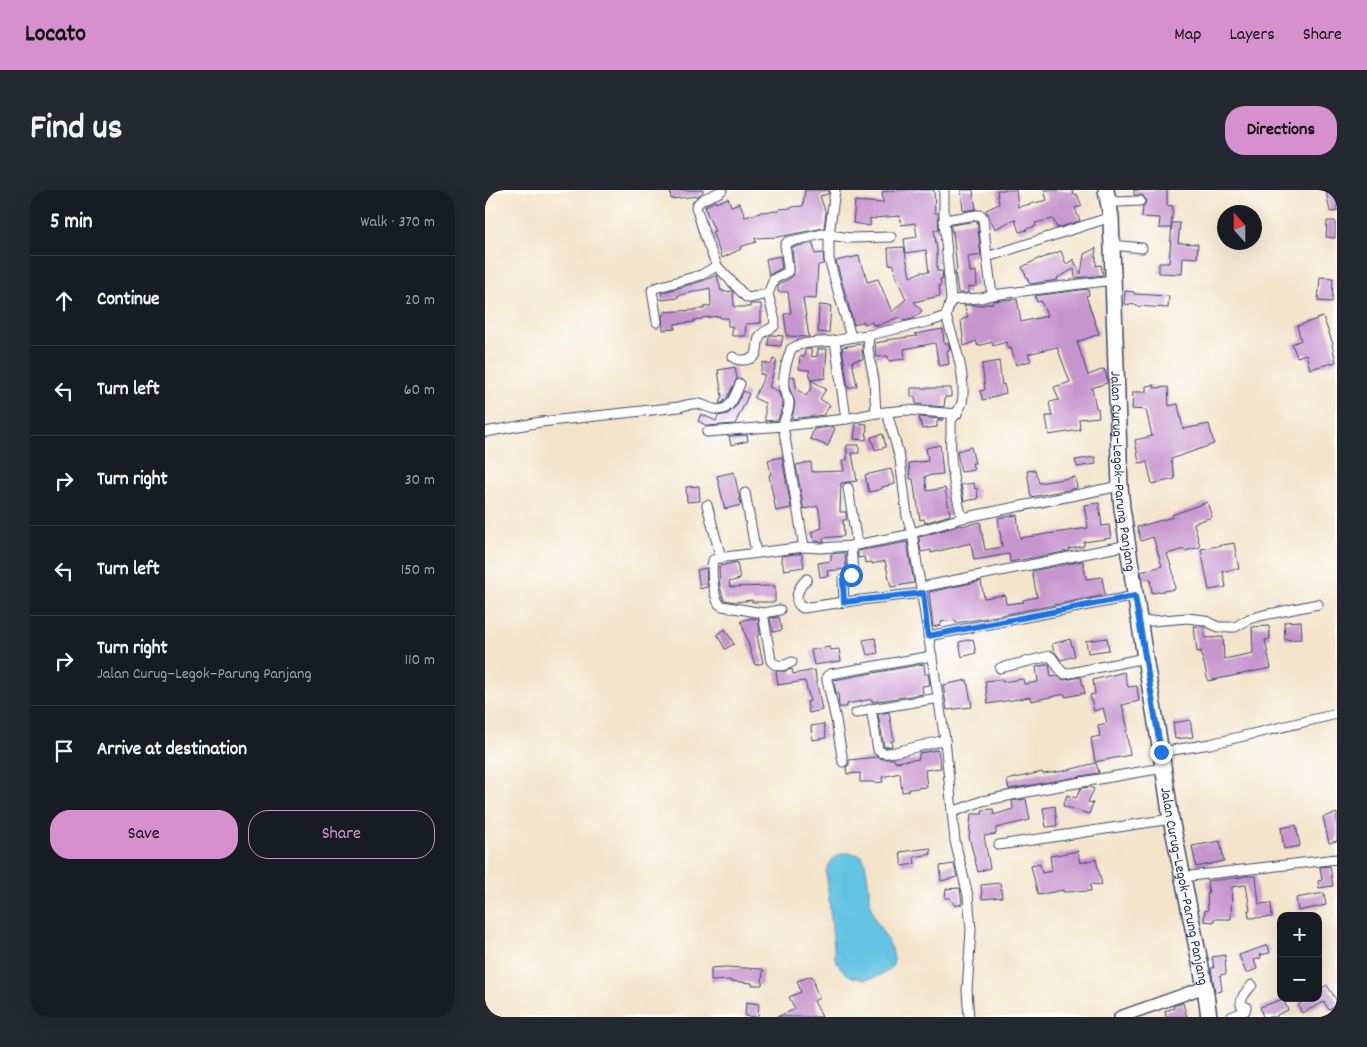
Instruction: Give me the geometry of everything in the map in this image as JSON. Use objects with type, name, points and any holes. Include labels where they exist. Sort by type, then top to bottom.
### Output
[{"type":"main road","name":"Jalan Curug–Legok–Parung Panjang","points":[[1107,194],[1111,217],[1120,486],[1135,596],[1171,819],[1205,987],[1209,1017]]},
{"type":"street","points":[[722,190],[699,201],[696,206],[707,242],[717,266],[746,297],[768,294]]},
{"type":"street","points":[[835,190],[829,235],[829,259],[851,337]]},
{"type":"street","points":[[944,190],[944,220],[951,300],[947,316],[958,352],[963,380],[962,405],[951,423],[950,450],[951,472],[962,518]]},
{"type":"street","points":[[1107,194],[1118,202],[1140,201]]},
{"type":"street","points":[[944,220],[977,215],[981,215],[983,218],[993,295]]},
{"type":"street","points":[[987,257],[1111,217]]},
{"type":"street","points":[[733,357],[736,360],[748,360],[754,357],[758,352],[760,336],[774,326],[775,321],[768,294],[774,279],[788,272],[785,245],[787,242],[823,234],[850,238],[891,237]]},
{"type":"street","points":[[1112,246],[1142,248]]},
{"type":"street","points":[[657,322],[652,290],[701,275],[717,266]]},
{"type":"street","points":[[951,300],[981,298],[1113,280]]},
{"type":"street","points":[[804,547],[783,426],[789,400],[783,386],[791,349],[811,343],[869,335],[947,316]]},
{"type":"street","points":[[869,335],[868,349],[874,380],[877,413]]},
{"type":"street","points":[[835,341],[846,419]]},
{"type":"street","points":[[485,432],[541,422],[679,407],[690,404],[699,404],[720,410],[730,405],[740,384]]},
{"type":"street","points":[[707,432],[783,426],[907,410],[957,414]]},
{"type":"street","points":[[887,412],[900,459],[907,516],[912,533],[922,590],[945,740],[955,841],[968,896],[971,930],[967,992],[969,1017]]},
{"type":"street","points":[[781,610],[763,613],[719,604],[714,588],[713,560],[804,547],[820,548],[854,545],[908,535],[962,518],[1120,486]]},
{"type":"street","points":[[844,602],[843,580],[853,573],[854,545],[848,488]]},
{"type":"street","points":[[745,493],[756,553]]},
{"type":"street","points":[[707,505],[721,558]]},
{"type":"street","points":[[807,579],[801,584],[798,592],[798,603],[803,608],[922,590],[1128,545]]},
{"type":"street","points":[[928,636],[1135,596]]},
{"type":"street","points":[[1140,622],[1187,618],[1204,620],[1218,627],[1230,627],[1264,615],[1318,604]]},
{"type":"street","points":[[763,613],[771,661],[779,666],[791,662]]},
{"type":"street","points":[[843,762],[827,676],[931,656]]},
{"type":"street","points":[[1000,668],[1050,656],[1065,674],[1145,658]]},
{"type":"street","points":[[856,713],[939,698]]},
{"type":"street","points":[[871,709],[878,750],[881,752],[895,752],[945,740]]},
{"type":"street","points":[[1161,752],[1210,744],[1337,714]]},
{"type":"street","points":[[953,812],[982,801],[1163,768]]},
{"type":"street","points":[[999,845],[1171,819]]},
{"type":"street","points":[[1182,877],[1336,861]]},
{"type":"street","points":[[1231,1017],[1245,1011],[1246,1008],[1241,1005],[1240,1001],[1252,984]]},
{"type":"street","points":[[1120,1017],[1205,987]]},
{"type":"water","points":[[844,853],[862,856],[864,860],[872,910],[893,952],[894,962],[889,970],[869,979],[855,978],[849,975],[843,971],[835,958],[826,872],[832,859]]},
{"type":"building","points":[[670,190],[703,190],[703,192],[698,196],[671,199]]},
{"type":"building","points":[[805,190],[829,190],[828,194],[820,196],[826,213],[824,228],[778,237],[755,238],[756,242],[740,247],[741,249],[722,258],[712,232],[715,231],[705,206],[728,198],[731,206],[740,203],[745,217],[760,212],[779,211],[779,209],[803,206]]},
{"type":"building","points":[[934,190],[935,213],[938,213],[939,230],[934,230],[937,250],[937,271],[942,271],[943,279],[940,279],[940,296],[914,302],[922,311],[913,319],[903,321],[899,317],[877,326],[878,324],[873,325],[872,322],[864,324],[864,321],[854,325],[836,261],[859,256],[867,282],[878,279],[892,312],[906,299],[895,275],[894,264],[889,265],[888,248],[904,247],[910,277],[921,272],[929,272],[926,250],[906,253],[904,239],[917,237],[915,223],[901,225],[900,216],[870,218],[870,226],[853,223],[855,201],[883,203],[882,192]]},
{"type":"building","points":[[961,190],[973,190],[976,209],[963,211]]},
{"type":"building","points":[[997,190],[1016,190],[1018,207],[1047,200],[1044,190],[1072,190],[1074,195],[1077,194],[1082,206],[1075,208],[1080,221],[1057,228],[1053,219],[1035,223],[1036,226],[1019,232],[1015,219],[995,229],[986,210],[999,204]]},
{"type":"building","points":[[1134,190],[1167,190],[1167,205],[1173,206],[1171,228],[1159,228],[1160,218],[1142,217],[1146,200],[1142,195],[1134,195]]},
{"type":"building","points":[[1337,190],[1337,211],[1330,212],[1326,191]]},
{"type":"building","points":[[977,221],[981,255],[968,257],[970,272],[976,271],[977,286],[968,287],[968,293],[958,293],[951,225]]},
{"type":"building","points":[[1327,221],[1335,221],[1335,238],[1326,237]]},
{"type":"building","points":[[1172,223],[1180,223],[1178,243],[1198,244],[1197,258],[1183,257],[1182,274],[1159,273],[1159,263],[1169,263]]},
{"type":"building","points":[[813,243],[815,254],[823,253],[824,264],[818,265],[816,299],[803,298],[809,337],[787,336],[784,314],[791,313],[788,292],[778,292],[778,287],[779,284],[794,275],[792,247]]},
{"type":"building","points":[[1096,248],[1096,266],[1101,265],[1103,275],[1075,278],[1074,269],[1057,278],[1058,280],[1030,284],[1022,267],[1061,251],[1066,264],[1073,259],[1081,274],[1084,254]]},
{"type":"building","points":[[780,256],[782,268],[769,275],[766,259]]},
{"type":"building","points":[[717,275],[721,291],[733,292],[734,307],[750,307],[750,304],[761,304],[761,323],[746,324],[745,336],[732,336],[732,326],[728,326],[728,318],[720,318],[720,316],[675,324],[675,329],[663,330],[662,315],[664,315],[664,312],[704,309],[704,307],[711,306],[710,288],[677,296],[678,298],[662,300],[661,293]]},
{"type":"building","points":[[1320,277],[1333,278],[1332,302],[1318,301]]},
{"type":"building","points":[[1088,289],[1089,295],[1086,296],[1099,334],[1077,342],[1088,375],[1104,369],[1107,378],[1107,383],[1092,388],[1099,417],[1079,419],[1080,430],[1049,435],[1046,416],[1052,416],[1049,402],[1059,400],[1054,387],[1070,382],[1057,347],[1028,354],[1031,361],[1016,365],[1011,348],[1008,349],[1006,342],[993,346],[992,342],[978,346],[976,341],[964,346],[961,320],[968,317],[964,305],[977,306],[993,303],[993,301],[1017,299],[1021,322],[1047,316],[1041,301],[1037,302],[1035,296]]},
{"type":"building","points":[[1125,291],[1134,292],[1134,294],[1169,296],[1168,308],[1124,304]]},
{"type":"building","points":[[819,305],[831,306],[829,333],[818,332]]},
{"type":"building","points":[[1323,317],[1333,344],[1336,362],[1310,369],[1306,354],[1297,357],[1292,344],[1301,340],[1297,326]]},
{"type":"building","points":[[943,329],[944,344],[948,343],[950,350],[947,351],[949,364],[939,366],[935,343],[904,349],[905,359],[889,361],[888,356],[876,357],[875,343],[917,336],[914,334]]},
{"type":"building","points":[[772,335],[783,336],[781,346],[768,345],[769,337]]},
{"type":"building","points":[[862,344],[863,359],[852,361],[857,386],[848,388],[842,347]]},
{"type":"building","points":[[811,349],[812,357],[817,356],[818,349],[827,349],[825,378],[811,380],[826,389],[820,399],[830,405],[824,415],[792,419],[795,403],[790,389],[790,377],[794,376],[797,389],[806,396],[812,387],[809,370],[799,369],[800,356],[804,357],[805,350]]},
{"type":"building","points":[[773,359],[777,361],[769,387],[778,391],[783,405],[778,420],[765,421],[765,403],[754,398],[765,375],[760,374],[763,362],[771,365]]},
{"type":"building","points":[[999,361],[1002,385],[1004,384],[1006,393],[983,400],[980,391],[985,390],[982,364]]},
{"type":"building","points":[[735,367],[737,379],[726,399],[719,403],[722,396],[718,370]]},
{"type":"building","points":[[1154,385],[1154,388],[1168,387],[1169,406],[1178,404],[1183,429],[1209,424],[1214,444],[1171,459],[1175,479],[1152,484],[1147,462],[1139,463],[1135,440],[1152,436],[1146,410],[1132,409],[1133,392],[1146,392],[1146,386]]},
{"type":"building","points":[[911,388],[951,388],[951,397],[945,397],[944,407],[916,404],[915,397],[911,397]]},
{"type":"building","points":[[744,391],[749,394],[735,424],[707,426],[698,421],[701,414],[716,421],[718,416],[728,414],[736,406]]},
{"type":"building","points":[[919,417],[943,420],[937,421],[937,427],[922,429]]},
{"type":"building","points":[[856,423],[867,424],[866,440],[854,439]]},
{"type":"building","points":[[835,428],[828,446],[810,439],[814,429]]},
{"type":"building","points":[[883,434],[886,447],[875,450],[871,437]]},
{"type":"building","points":[[747,435],[748,441],[731,445],[729,436]]},
{"type":"building","points":[[847,445],[859,445],[859,453],[852,453],[857,481],[841,483],[840,512],[846,512],[846,520],[843,520],[844,536],[823,538],[824,542],[814,541],[811,532],[822,528],[818,506],[804,509],[796,465],[811,462],[812,472],[844,471],[842,460],[847,460]]},
{"type":"building","points":[[940,445],[943,474],[925,476],[927,491],[945,488],[950,515],[925,523],[924,519],[920,520],[913,479],[910,479],[909,463],[928,461],[926,448]]},
{"type":"building","points":[[971,447],[975,463],[972,463],[974,470],[961,472],[957,451]]},
{"type":"building","points":[[782,457],[791,508],[776,511],[768,460]]},
{"type":"building","points":[[1095,457],[1096,464],[1077,467],[1075,460]]},
{"type":"building","points":[[891,469],[895,484],[869,492],[865,475]]},
{"type":"building","points":[[1035,470],[1039,483],[1075,477],[1077,488],[1031,497],[1027,471]]},
{"type":"building","points":[[734,472],[741,505],[725,509],[717,476]]},
{"type":"building","points":[[974,483],[975,489],[977,488],[978,499],[964,501],[961,485]]},
{"type":"building","points":[[699,486],[700,501],[687,502],[686,487]]},
{"type":"building","points":[[1207,502],[1212,517],[1194,523],[1200,547],[1167,554],[1173,572],[1175,589],[1152,593],[1150,578],[1143,580],[1141,572],[1162,566],[1153,537],[1141,541],[1137,527],[1173,517],[1172,515]]},
{"type":"building","points":[[1099,503],[1102,526],[1109,525],[1111,538],[1084,542],[1084,546],[1069,549],[1069,551],[1010,562],[1009,554],[974,560],[971,543],[931,553],[931,550],[921,552],[919,537],[961,525],[980,522],[985,550],[1002,547],[998,518],[1017,515],[1020,538],[1088,528],[1084,505]]},
{"type":"building","points":[[907,542],[914,583],[891,587],[885,561],[872,564],[872,562],[865,563],[864,557],[858,558],[858,551]]},
{"type":"building","points":[[1234,543],[1239,569],[1223,571],[1226,587],[1209,590],[1201,549]]},
{"type":"building","points":[[845,553],[846,569],[827,571],[828,576],[820,577],[818,563],[831,561],[831,554]]},
{"type":"building","points":[[802,554],[804,567],[784,570],[781,556]]},
{"type":"building","points":[[1083,561],[1086,579],[1102,577],[1105,595],[956,623],[955,620],[941,622],[941,625],[933,627],[929,592],[981,581],[984,598],[1005,595],[1006,604],[1024,602],[1023,600],[1037,597],[1032,571]]},
{"type":"building","points":[[737,562],[740,579],[729,582],[730,587],[775,586],[775,602],[752,602],[752,600],[736,602],[724,600],[720,587],[719,566]]},
{"type":"building","points":[[706,568],[707,587],[700,589],[697,570]]},
{"type":"building","points":[[779,617],[782,630],[773,632],[770,618]]},
{"type":"building","points":[[758,618],[760,635],[757,636],[763,663],[755,665],[741,621]]},
{"type":"building","points":[[1301,621],[1302,639],[1285,640],[1284,622]]},
{"type":"building","points":[[1194,626],[1204,627],[1205,638],[1223,637],[1224,659],[1253,653],[1252,627],[1269,626],[1270,639],[1265,640],[1271,668],[1208,681],[1201,651],[1197,652]]},
{"type":"building","points":[[725,629],[734,644],[725,649],[717,634]]},
{"type":"building","points":[[875,638],[878,653],[867,655],[863,640]]},
{"type":"building","points":[[1107,638],[1109,650],[1088,653],[1086,641]]},
{"type":"building","points":[[973,639],[976,653],[962,657],[959,642]]},
{"type":"building","points":[[1070,639],[1075,656],[1061,660],[1054,651],[1052,644]]},
{"type":"building","points":[[830,647],[831,650],[839,649],[841,661],[814,665],[811,650]]},
{"type":"building","points":[[924,664],[925,674],[928,674],[930,685],[922,686],[923,694],[872,702],[872,699],[847,704],[847,707],[839,707],[838,692],[836,693],[834,680]]},
{"type":"building","points":[[1049,664],[1051,677],[1057,676],[1064,680],[1081,677],[1085,693],[1065,697],[1065,694],[1031,701],[1030,697],[988,704],[985,681],[1002,679],[1002,682],[1023,679],[1024,684],[1038,682],[1036,667]]},
{"type":"building","points":[[792,669],[793,674],[815,670],[822,710],[809,713],[807,702],[810,701],[805,681],[778,685],[776,671]]},
{"type":"building","points":[[1124,672],[1128,687],[1137,686],[1139,701],[1122,705],[1128,730],[1126,730],[1130,755],[1095,762],[1091,738],[1100,736],[1098,725],[1107,723],[1103,708],[1094,711],[1090,695],[1095,694],[1093,680]]},
{"type":"building","points":[[967,680],[972,707],[947,710],[943,685]]},
{"type":"building","points":[[889,712],[894,741],[891,741],[892,746],[885,747],[878,714]]},
{"type":"building","points":[[1190,720],[1193,737],[1175,739],[1173,723]]},
{"type":"building","points":[[824,724],[826,738],[812,740],[811,726]]},
{"type":"building","points":[[938,750],[941,768],[925,770],[927,787],[909,789],[909,791],[902,792],[900,773],[882,777],[883,782],[874,783],[860,782],[860,773],[847,774],[846,767],[849,765],[849,760],[877,757],[894,759],[895,762],[919,759],[919,753]]},
{"type":"building","points":[[1096,763],[1099,773],[1009,789],[1007,780],[1042,772],[1043,774],[1064,771]]},
{"type":"building","points":[[1090,787],[1094,789],[1088,802],[1093,803],[1089,814],[1063,806],[1067,795],[1076,798],[1081,788]]},
{"type":"building","points":[[1026,799],[1030,820],[996,828],[996,834],[984,836],[990,868],[978,872],[969,837],[971,814],[983,814],[982,810],[993,809],[994,815],[1013,809],[1012,801]]},
{"type":"building","points":[[1055,806],[1057,826],[1046,827],[1043,808]]},
{"type":"building","points":[[1337,813],[1337,841],[1329,843],[1323,817]]},
{"type":"building","points":[[1296,825],[1300,846],[1284,849],[1281,828]]},
{"type":"building","points":[[1220,841],[1224,861],[1196,867],[1192,846]]},
{"type":"building","points":[[930,848],[931,854],[914,857],[915,864],[902,866],[900,852]]},
{"type":"building","points":[[1078,851],[1080,863],[1096,859],[1102,885],[1090,884],[1091,891],[1063,892],[1063,890],[1038,895],[1031,866],[1040,864],[1042,873],[1052,871],[1050,856]]},
{"type":"building","points":[[954,864],[957,877],[941,881],[940,866]]},
{"type":"building","points":[[1330,866],[1333,886],[1319,888],[1318,881],[1322,880],[1320,867]]},
{"type":"building","points":[[1256,876],[1259,904],[1271,903],[1272,917],[1249,918],[1248,910],[1250,910],[1246,885],[1232,887],[1231,919],[1214,919],[1214,922],[1204,921],[1205,910],[1208,911],[1207,894],[1209,894],[1207,881]]},
{"type":"building","points":[[1000,883],[1002,897],[982,899],[981,885]]},
{"type":"building","points":[[960,888],[962,904],[955,906],[950,898],[945,898],[946,889]]},
{"type":"building","points":[[1324,893],[1326,905],[1298,911],[1296,898]]},
{"type":"building","points":[[1268,945],[1270,953],[1260,955],[1261,958],[1254,960],[1257,969],[1246,973],[1239,955]]},
{"type":"building","points":[[1225,955],[1226,974],[1220,975],[1222,991],[1215,992],[1211,968],[1214,968],[1212,957]]},
{"type":"building","points":[[711,968],[763,969],[762,985],[752,985],[752,983],[730,980],[711,981]]},
{"type":"building","points":[[812,976],[819,998],[814,1001],[822,1017],[777,1017],[795,1009],[789,997],[801,992],[797,981]]},
{"type":"building","points":[[1327,985],[1337,1001],[1337,1005],[1329,1010],[1324,1002],[1302,1013],[1298,1005],[1303,1002],[1322,1002],[1322,988]]},
{"type":"building","points":[[1277,1001],[1284,1002],[1288,1010],[1277,1015],[1277,1017],[1263,1017],[1260,1007]]},
{"type":"building","points":[[746,1002],[759,1004],[758,1017],[745,1016]]},
{"type":"building","points":[[1183,1003],[1187,1017],[1166,1017],[1165,1011]]},
{"type":"route","points":[[851,575],[843,579],[844,602],[923,593],[928,636],[1135,596],[1161,752]]}]
